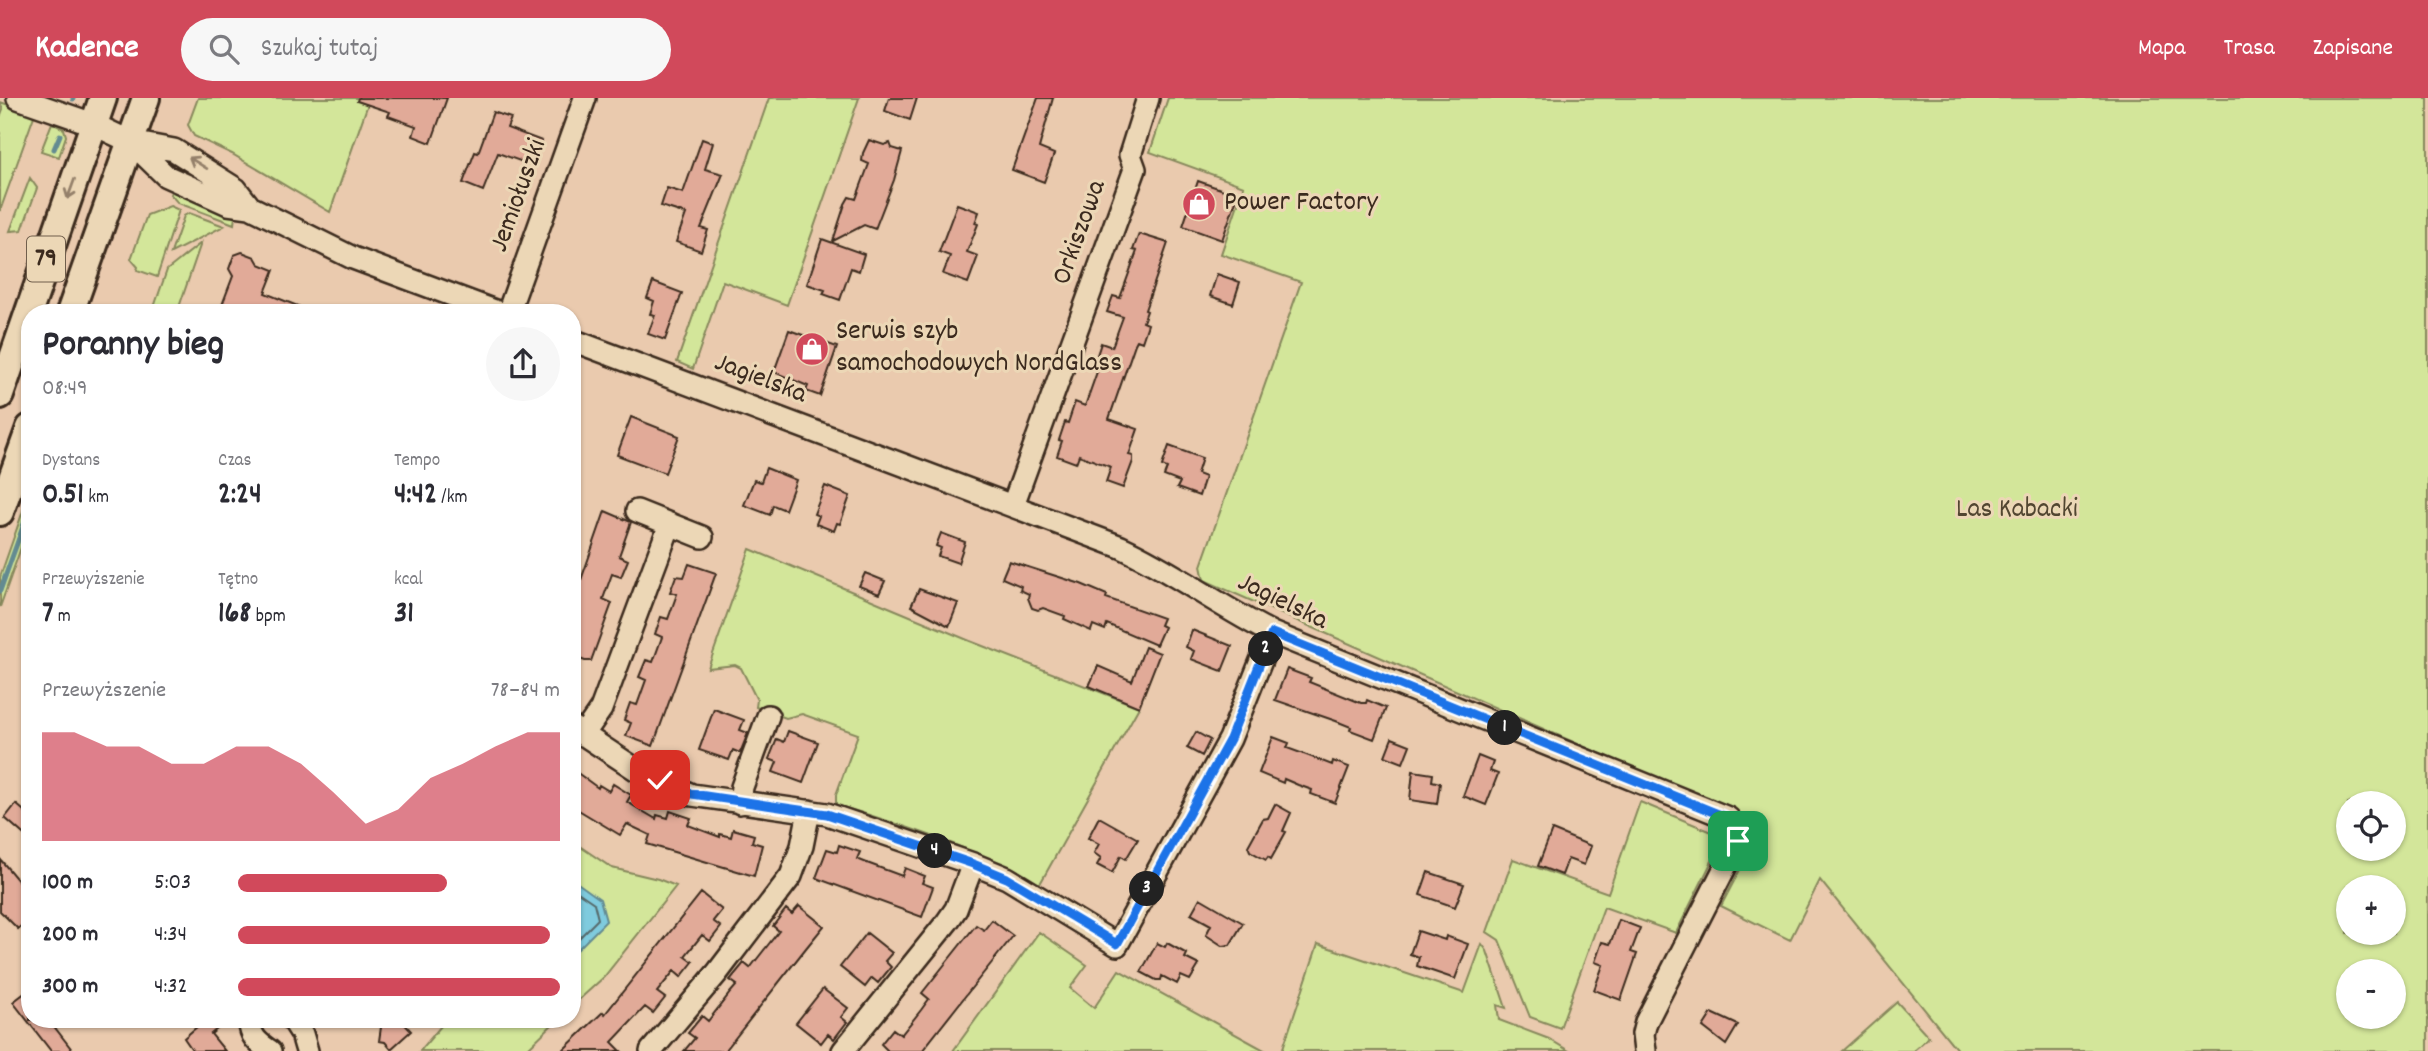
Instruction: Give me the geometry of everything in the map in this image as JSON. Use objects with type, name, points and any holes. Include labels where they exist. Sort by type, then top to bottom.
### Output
[{"type":"main road","name":"79","points":[[27,304],[103,98]]},
{"type":"main road","name":"79","points":[[73,304],[146,98]]},
{"type":"main road","name":"79","points":[[0,394],[6,361],[21,320]]},
{"type":"main road","points":[[0,512],[21,453]]},
{"type":"street","points":[[18,98],[93,124],[131,142],[174,150],[236,189],[250,207],[353,258],[476,304]]},
{"type":"street","name":"Jemiołuszki","points":[[511,304],[585,98]]},
{"type":"street","name":"Orkiszowa","points":[[1013,505],[1135,169],[1130,155],[1148,98]]},
{"type":"street","name":"Jagielska","points":[[581,343],[1013,505],[1145,558],[1233,614],[1272,633],[1728,818],[1741,833],[1740,838],[1646,1022],[1643,1034],[1645,1051]]},
{"type":"street","points":[[638,511],[702,537]]},
{"type":"street","points":[[581,728],[601,709],[670,524]]},
{"type":"street","points":[[581,733],[637,770],[692,794],[810,811],[850,820],[973,864],[1007,878],[1117,944],[1230,739],[1272,633]]},
{"type":"street","points":[[740,803],[768,716]]},
{"type":"street","points":[[651,1051],[717,973],[791,876],[802,846],[810,811]]},
{"type":"street","points":[[843,1051],[947,922],[956,909],[973,864]]},
{"type":"street","points":[[251,1028],[256,1042],[270,1051]]},
{"type":"street","points":[[298,1028],[307,1051]]},
{"type":"green space","points":[[198,98],[370,98],[330,212],[232,154],[194,136],[188,125]]},
{"type":"green space","points":[[769,98],[859,98],[787,305],[723,281],[693,369],[677,362]]},
{"type":"green space","name":"Las Kabacki","points":[[1168,98],[2428,98],[2428,1051],[1958,1051],[1820,880],[1790,940],[1721,906],[1756,839],[1740,815],[1204,580],[1201,566],[1301,282],[1221,254],[1244,186],[1150,152]]},
{"type":"green space","points":[[0,102],[34,116],[0,211],[0,117],[3,109]]},
{"type":"green space","points":[[52,123],[64,129],[66,136],[59,157],[41,151]]},
{"type":"green space","points":[[30,178],[37,188],[22,230],[10,231]]},
{"type":"green space","points":[[173,188],[235,216],[234,224],[178,203],[170,194]]},
{"type":"green space","points":[[170,206],[179,210],[157,277],[137,270],[138,267],[131,259],[147,215]]},
{"type":"green space","points":[[189,213],[224,226],[171,253],[184,216]]},
{"type":"green space","points":[[201,243],[180,304],[155,304],[167,270]]},
{"type":"green space","points":[[21,517],[21,548],[0,607],[0,577]]},
{"type":"green space","points":[[750,549],[970,641],[1139,707],[1041,882],[1038,884],[991,860],[940,839],[836,805],[836,795],[858,734],[802,714],[786,718],[756,707],[757,700],[741,668],[735,665],[708,668]]},
{"type":"green space","points":[[1640,802],[1724,837],[1676,933],[1604,907],[1560,1028],[1530,1017],[1499,940],[1487,932],[1513,859],[1608,893]]},
{"type":"green space","points":[[581,847],[612,868],[676,886],[604,977],[581,998]]},
{"type":"green space","points":[[1039,932],[1087,965],[1070,988],[1094,1008],[1119,970],[1266,1051],[953,1051]]},
{"type":"green space","points":[[1318,944],[1464,993],[1482,944],[1487,951],[1506,1008],[1497,1005],[1499,1020],[1549,1039],[1569,1051],[1282,1051]]},
{"type":"green space","points":[[1897,1002],[1929,1037],[1913,1051],[1842,1051]]},
{"type":"green space","points":[[439,1028],[549,1028],[525,1051],[420,1051]]},
{"type":"water","points":[[581,885],[600,899],[606,921],[581,946]]},
{"type":"building","points":[[358,98],[447,98],[431,143],[413,136],[416,126],[388,116],[390,112],[357,101]]},
{"type":"building","points":[[889,98],[917,98],[910,120],[885,111]]},
{"type":"building","points":[[1038,98],[1053,98],[1039,148],[1054,154],[1044,182],[1012,170]]},
{"type":"building","points":[[493,112],[511,118],[507,128],[542,141],[534,166],[498,153],[483,191],[463,183],[475,152],[478,153]]},
{"type":"building","points":[[702,139],[713,143],[705,169],[723,174],[701,228],[708,230],[701,251],[676,242],[686,214],[661,206],[667,188],[683,193]]},
{"type":"building","points":[[869,140],[884,145],[890,143],[892,148],[902,151],[894,180],[875,229],[864,225],[833,241],[845,204],[849,197],[856,199],[869,164],[862,161]]},
{"type":"building","points":[[1198,181],[1238,195],[1222,240],[1183,226]]},
{"type":"building","points":[[957,204],[979,212],[975,223],[978,224],[967,252],[978,256],[968,283],[943,274],[950,256],[939,252]]},
{"type":"building","points":[[1139,234],[1168,243],[1145,310],[1147,311],[1143,322],[1148,324],[1142,342],[1137,340],[1135,344],[1109,419],[1138,429],[1129,455],[1133,456],[1133,461],[1123,488],[1106,482],[1111,467],[1079,455],[1076,463],[1057,456],[1065,422],[1068,423],[1075,402],[1085,406],[1099,366],[1094,364],[1101,343],[1112,347],[1123,317],[1107,312],[1113,296],[1120,298],[1137,251],[1133,250]]},
{"type":"building","points":[[822,239],[864,254],[859,271],[851,268],[840,300],[823,294],[825,290],[807,284]]},
{"type":"building","points":[[242,252],[255,257],[259,264],[274,270],[265,293],[292,304],[222,304],[233,276],[229,269],[234,255]]},
{"type":"building","points":[[1217,274],[1240,282],[1233,304],[1210,296]]},
{"type":"building","points":[[653,282],[682,293],[665,340],[648,334],[655,315],[650,314],[654,301],[647,298]]},
{"type":"building","points":[[789,330],[837,347],[820,396],[806,391],[808,386],[774,372]]},
{"type":"building","points":[[631,417],[679,436],[665,473],[617,455]]},
{"type":"building","points":[[1169,446],[1202,458],[1197,474],[1205,477],[1199,496],[1177,488],[1180,482],[1164,476],[1167,468],[1162,466]]},
{"type":"building","points":[[766,468],[796,480],[785,510],[773,505],[770,515],[744,505],[754,480],[761,482]]},
{"type":"building","points":[[825,486],[850,496],[840,524],[837,523],[834,531],[816,524],[819,516],[814,514]]},
{"type":"building","points":[[605,511],[631,522],[619,556],[628,560],[621,577],[612,574],[603,599],[612,603],[591,661],[581,659],[581,580]]},
{"type":"building","points":[[941,533],[965,542],[958,563],[938,556],[941,548],[936,546]]},
{"type":"building","points":[[1009,561],[1081,584],[1107,595],[1106,598],[1163,618],[1160,625],[1164,627],[1156,645],[1107,624],[1105,630],[1093,625],[1091,631],[1064,619],[1065,616],[1043,608],[1032,608],[1029,594],[1020,590],[1021,586],[1002,578]]},
{"type":"building","points":[[689,564],[716,573],[653,746],[626,736],[631,723],[624,720],[630,703],[637,705],[646,680],[639,677],[646,660],[653,662],[662,637],[655,634],[661,617],[668,619],[677,594],[670,592],[676,576],[684,577]]},
{"type":"building","points":[[865,573],[885,581],[879,594],[859,586]]},
{"type":"building","points":[[919,589],[958,603],[949,626],[911,606]]},
{"type":"building","points":[[1192,630],[1232,646],[1222,671],[1191,659],[1194,651],[1186,647]]},
{"type":"building","points":[[1145,647],[1160,653],[1139,707],[1089,686],[1098,666],[1132,681]]},
{"type":"building","points":[[1287,669],[1311,678],[1309,682],[1361,703],[1366,703],[1367,700],[1386,708],[1374,739],[1350,730],[1351,727],[1336,721],[1275,700]]},
{"type":"building","points":[[714,709],[744,720],[740,730],[748,733],[740,753],[733,750],[729,760],[699,750]]},
{"type":"building","points":[[788,731],[818,742],[803,783],[773,772],[777,762],[769,759],[777,739],[784,742]]},
{"type":"building","points":[[1196,732],[1210,740],[1202,756],[1187,748]]},
{"type":"building","points":[[1273,737],[1289,743],[1287,748],[1332,765],[1333,761],[1349,767],[1335,803],[1311,794],[1312,790],[1284,779],[1283,783],[1259,773]]},
{"type":"building","points":[[1392,738],[1410,745],[1403,763],[1385,756]]},
{"type":"building","points":[[1478,756],[1493,762],[1490,771],[1498,774],[1486,805],[1463,796]]},
{"type":"building","points":[[1413,771],[1433,774],[1432,781],[1440,783],[1437,804],[1410,800]]},
{"type":"building","points":[[581,776],[598,788],[599,785],[609,791],[613,784],[631,795],[627,802],[656,819],[657,815],[668,818],[670,811],[691,818],[688,825],[720,837],[720,834],[731,837],[733,829],[754,835],[752,842],[762,845],[754,876],[647,844],[650,835],[627,824],[620,835],[581,811]]},
{"type":"building","points":[[16,804],[21,808],[21,832],[5,818]]},
{"type":"building","points":[[1275,804],[1291,813],[1283,831],[1286,832],[1271,859],[1268,857],[1266,860],[1250,851],[1248,846]]},
{"type":"building","points":[[1099,817],[1138,839],[1126,859],[1121,856],[1112,873],[1097,865],[1101,858],[1094,853],[1099,844],[1088,838]]},
{"type":"building","points":[[1552,830],[1591,846],[1584,865],[1568,859],[1562,875],[1538,866]]},
{"type":"building","points":[[839,845],[860,852],[857,859],[902,876],[905,868],[925,876],[922,883],[933,887],[922,917],[816,878],[827,849],[837,852]]},
{"type":"building","points":[[0,859],[21,884],[21,926],[18,929],[0,911]]},
{"type":"building","points":[[1428,872],[1464,884],[1455,907],[1420,895]]},
{"type":"building","points":[[701,893],[722,910],[713,921],[721,927],[710,941],[702,935],[685,956],[693,962],[681,977],[674,971],[657,992],[665,998],[653,1013],[645,1007],[612,1042],[621,1051],[562,1051],[603,1012],[605,1014]]},
{"type":"building","points":[[1200,898],[1243,923],[1230,945],[1223,946],[1206,935],[1211,925],[1191,914]]},
{"type":"building","points":[[799,906],[824,926],[725,1051],[684,1051],[695,1038],[688,1033],[702,1016],[708,1021],[737,985],[730,980],[744,963],[750,968],[779,931],[773,926],[786,909],[792,914]]},
{"type":"building","points":[[992,920],[1013,936],[922,1051],[888,1051],[881,1044],[893,1029],[901,1035],[929,999],[922,993],[976,925],[984,930]]},
{"type":"building","points":[[1619,920],[1640,928],[1631,952],[1637,954],[1621,1000],[1594,990],[1603,965],[1595,962],[1602,942],[1610,944]]},
{"type":"building","points":[[1418,931],[1445,940],[1446,936],[1468,944],[1455,979],[1417,966],[1419,957],[1410,954]]},
{"type":"building","points":[[867,933],[892,953],[885,961],[891,967],[878,983],[872,978],[865,987],[840,967]]},
{"type":"building","points":[[1157,943],[1165,947],[1167,943],[1187,954],[1185,958],[1199,965],[1190,980],[1181,976],[1177,984],[1162,976],[1161,980],[1156,980],[1141,972]]},
{"type":"building","points":[[823,989],[848,1008],[841,1017],[847,1022],[834,1039],[828,1034],[821,1043],[796,1023]]},
{"type":"building","points":[[21,996],[21,1012],[13,1002]]},
{"type":"building","points":[[1712,1013],[1738,1025],[1726,1045],[1703,1027]]},
{"type":"building","points":[[33,1028],[55,1028],[73,1051],[51,1051]]},
{"type":"building","points":[[196,1028],[218,1028],[211,1034],[225,1051],[193,1051],[184,1038]]},
{"type":"building","points":[[381,1028],[408,1028],[411,1031],[391,1049],[385,1042],[379,1041]]},
{"type":"waterway","points":[[54,149],[60,135]]},
{"type":"waterway","points":[[0,591],[21,532]]},
{"type":"place","name":"Power Factory","points":[[1199,204]]},
{"type":"place","name":"Serwis szyb samochodowych NordGlass","points":[[812,349]]},
{"type":"route","points":[[660,780],[692,794],[810,811],[850,820],[973,864],[1007,878],[1117,944],[1240,720],[1272,633],[1728,818],[1741,833],[1738,841]]}]
